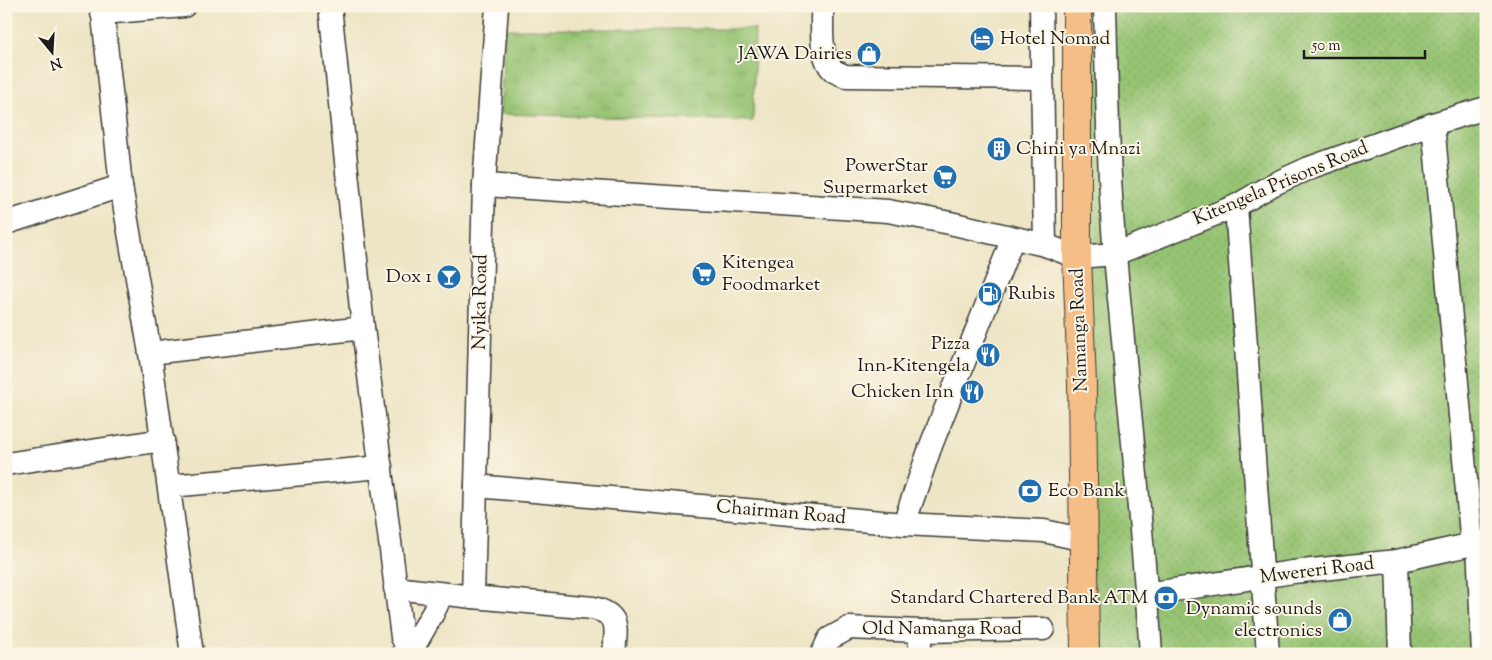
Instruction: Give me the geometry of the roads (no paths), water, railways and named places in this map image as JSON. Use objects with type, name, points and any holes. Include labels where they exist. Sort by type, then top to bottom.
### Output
[{"type":"highway","name":"Namanga Road","points":[[1077,6],[1077,257],[1082,384],[1085,654]]},
{"type":"street","points":[[184,6],[102,10],[122,186],[170,486],[192,654]]},
{"type":"street","points":[[330,6],[363,328],[395,588],[402,637],[408,653]]},
{"type":"street","name":"Nyika Road","points":[[473,597],[484,185],[498,6]]},
{"type":"street","points":[[822,6],[822,38],[827,59],[834,70],[845,76],[1042,78]]},
{"type":"street","points":[[1041,6],[1045,245]]},
{"type":"street","points":[[1105,6],[1108,137],[1115,254],[1151,654]]},
{"type":"street","name":"Kitengela Prisons Road","points":[[1077,257],[1115,254],[1236,206],[1272,185],[1309,168],[1433,124],[1486,108]]},
{"type":"street","points":[[1433,124],[1478,543],[1483,654]]},
{"type":"street","points":[[484,185],[888,211],[1045,245],[1077,257]]},
{"type":"street","points":[[6,223],[122,186]]},
{"type":"street","points":[[1236,206],[1268,654]]},
{"type":"street","points":[[904,524],[930,448],[1012,238]]},
{"type":"street","points":[[150,353],[363,328]]},
{"type":"street","points":[[6,464],[162,440]]},
{"type":"street","points":[[170,486],[381,467]]},
{"type":"street","name":"Chairman Road","points":[[476,486],[904,524],[1044,531],[1085,540]]},
{"type":"street","name":"Mwereri Road","points":[[1147,594],[1262,577],[1397,561],[1478,543]]},
{"type":"street","points":[[1397,561],[1400,654]]},
{"type":"street","points":[[395,588],[592,608],[606,612],[613,618],[616,631],[614,654]]},
{"type":"street","points":[[408,653],[433,613],[442,594]]},
{"type":"street","name":"Old Namanga Road","points":[[822,654],[829,640],[849,628],[920,631],[1043,629]]},
{"type":"street","points":[[920,631],[920,654]]},
{"type":"place","name":"Hotel Nomad","points":[[982,39]]},
{"type":"place","name":"JAWA Dairies","points":[[869,54]]},
{"type":"place","name":"Chini ya Mnazi","points":[[999,149]]},
{"type":"place","name":"PowerStar Supermarket","points":[[945,177]]},
{"type":"place","name":"Kitengea Foodmarket","points":[[704,274]]},
{"type":"place","name":"Dox 1","points":[[449,277]]},
{"type":"place","name":"Rubis","points":[[990,294]]},
{"type":"place","name":"Pizza Inn-Kitengela","points":[[988,355]]},
{"type":"place","name":"Chicken Inn","points":[[972,392]]},
{"type":"place","name":"Eco Bank","points":[[1030,491]]},
{"type":"place","name":"Standard Chartered Bank ATM","points":[[1166,598]]},
{"type":"place","name":"Dynamic sounds electronics","points":[[1340,620]]}]
